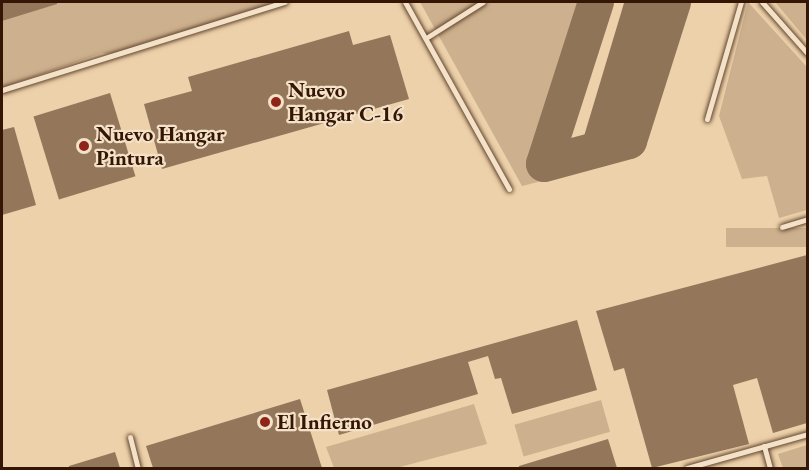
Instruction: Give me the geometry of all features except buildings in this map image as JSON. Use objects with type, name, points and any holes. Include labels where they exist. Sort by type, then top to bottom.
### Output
[{"type":"lane","points":[[2,90],[285,2]]},
{"type":"lane","points":[[405,2],[509,189]]},
{"type":"lane","points":[[426,38],[483,2]]},
{"type":"lane","points":[[707,119],[741,2]]},
{"type":"lane","points":[[762,2],[807,54]]},
{"type":"lane","points":[[782,227],[807,219]]},
{"type":"lane","points":[[687,468],[807,434]]},
{"type":"lane","points":[[130,437],[138,468]]},
{"type":"lane","points":[[764,446],[770,468]]},
{"type":"shaded area","points":[[2,2],[285,2],[118,54],[102,53],[2,88]]},
{"type":"shaded area","points":[[420,2],[597,2],[544,164],[542,181],[522,186]]},
{"type":"shaded area","points":[[748,2],[807,67],[807,210],[779,218],[767,176],[742,179],[719,116]]},
{"type":"shaded area","points":[[775,2],[807,2],[807,40]]},
{"type":"shaded area","points":[[726,228],[807,228],[807,247],[726,247]]},
{"type":"shaded area","points":[[601,400],[610,432],[524,457],[514,425]]},
{"type":"shaded area","points":[[474,404],[487,444],[396,468],[334,468],[326,447]]},
{"type":"shaded area","points":[[807,445],[807,468],[783,468],[778,454]]},
{"type":"taxiway","points":[[596,2],[544,164],[629,141],[673,2]]},
{"type":"taxiway","points":[[599,149],[643,2]]},
{"type":"place","name":"Nuevo Hangar C-16","points":[[276,102]]},
{"type":"place","name":"Nuevo Hangar Pintura","points":[[84,146]]},
{"type":"place","name":"El Infierno","points":[[265,422]]}]
